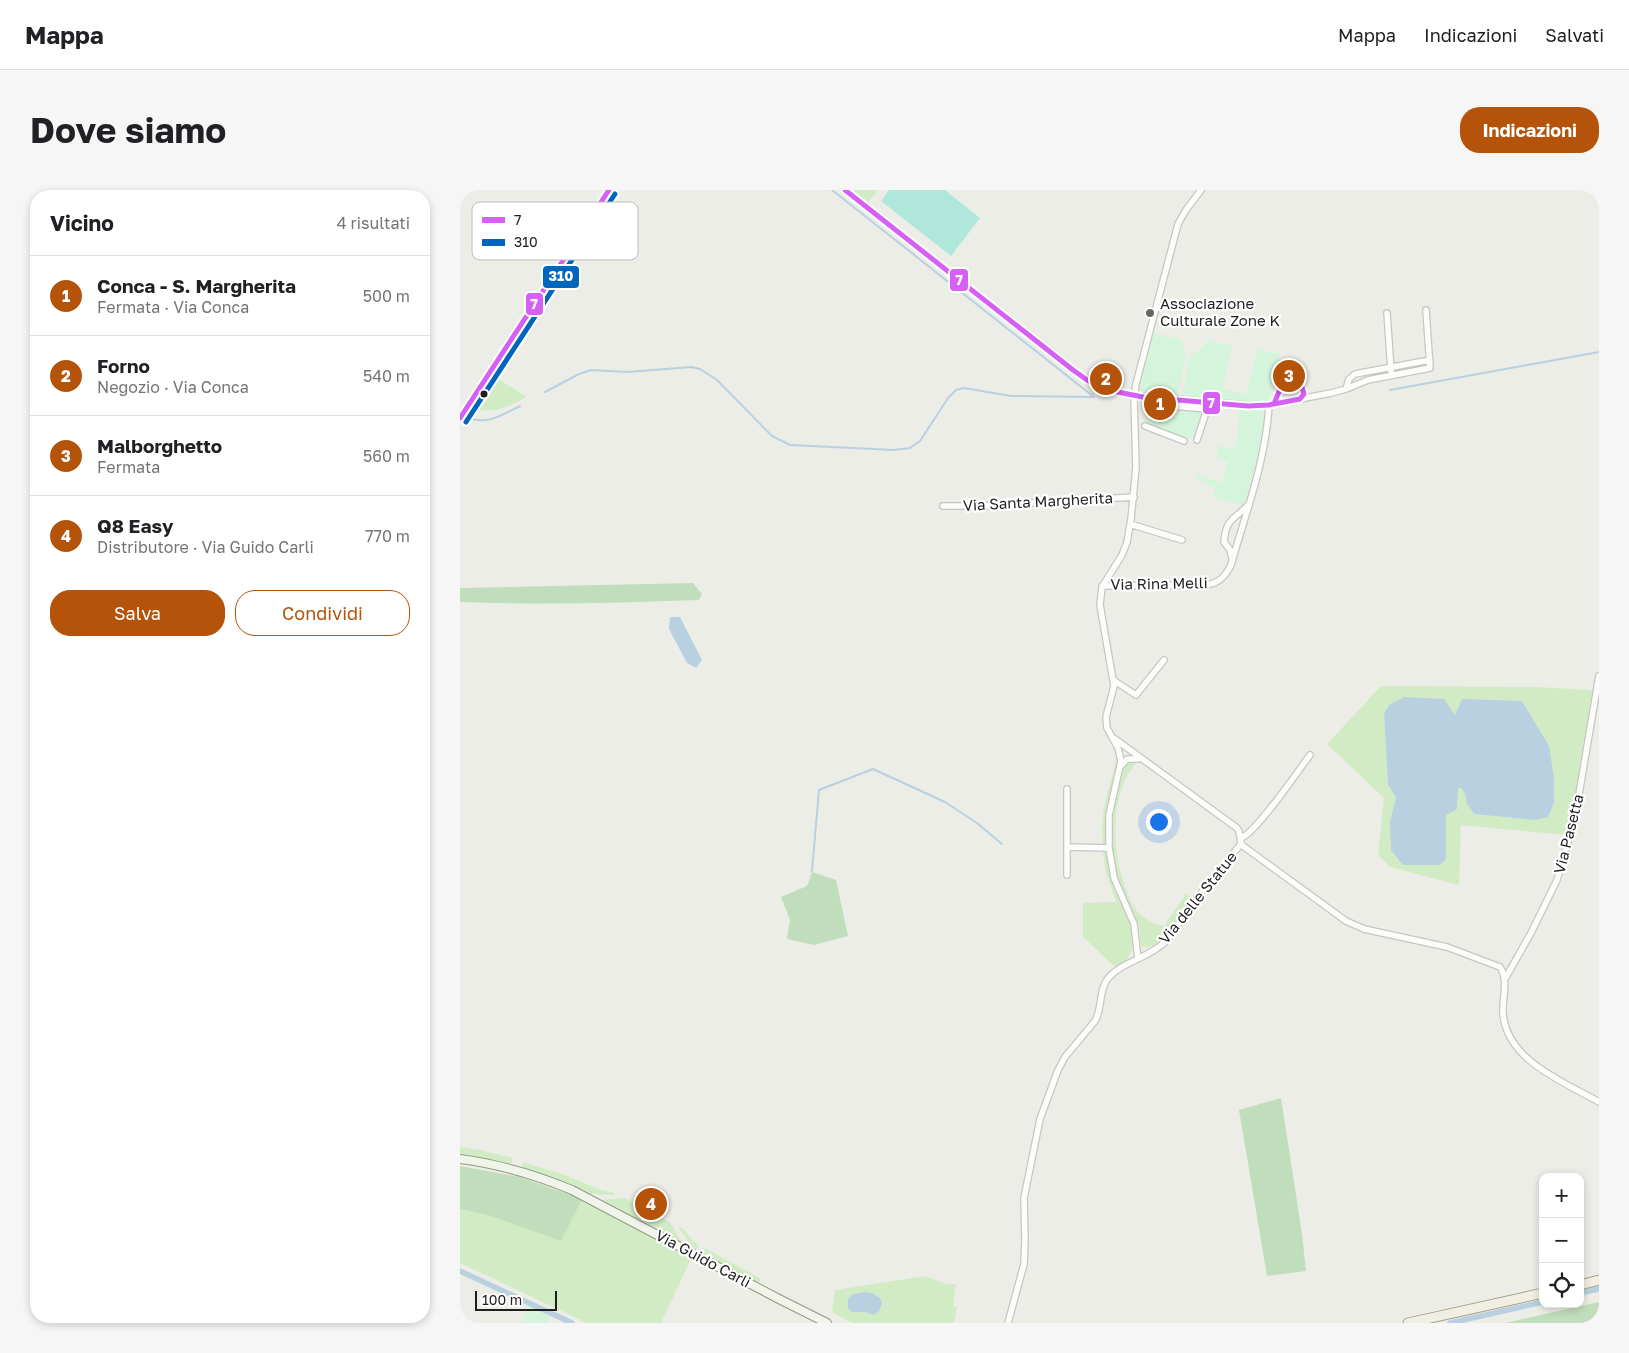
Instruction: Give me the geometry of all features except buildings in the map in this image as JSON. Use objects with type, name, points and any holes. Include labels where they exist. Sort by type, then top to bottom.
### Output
[{"type":"main road","name":"Via Guido Carli","points":[[460,1159],[511,1169],[572,1190],[827,1323]]},
{"type":"main road","points":[[1584,1284],[1599,1280]]},
{"type":"main road","points":[[1408,1323],[1539,1294]]},
{"type":"main road","name":"Via Guido Carli","points":[[778,1299],[816,1323]]},
{"type":"street","points":[[601,202],[609,190]]},
{"type":"street","points":[[845,190],[1087,380],[1107,390],[1134,396],[1208,406]]},
{"type":"street","name":"Via Santa Margherita","points":[[1121,766],[1120,755],[1107,728],[1106,717],[1113,690],[1113,680],[1100,611],[1100,596],[1102,586],[1122,555],[1127,542],[1134,497],[1137,448],[1134,396],[1136,384],[1178,224],[1201,190]]},
{"type":"street","points":[[460,418],[564,260]]},
{"type":"street","points":[[1159,405],[1272,405],[1346,389],[1368,380],[1430,368],[1426,310]]},
{"type":"street","points":[[1387,313],[1391,376]]},
{"type":"street","points":[[1346,389],[1349,378],[1355,374],[1430,360]]},
{"type":"street","points":[[1233,559],[1264,449],[1272,405],[1280,389],[1284,384],[1288,383],[1296,383],[1302,387],[1304,394],[1300,399]]},
{"type":"street","points":[[1197,440],[1208,406]]},
{"type":"street","points":[[1145,426],[1184,442]]},
{"type":"street","name":"Via Santa Margherita","points":[[943,506],[978,506],[1134,497]]},
{"type":"street","points":[[1233,559],[1230,550],[1224,542],[1228,525],[1231,518],[1248,504]]},
{"type":"street","points":[[1130,524],[1182,540]]},
{"type":"street","name":"Via Rina Melli","points":[[1102,586],[1213,584],[1219,581],[1226,573],[1233,559]]},
{"type":"street","points":[[1113,680],[1136,695],[1164,660]]},
{"type":"street","name":"Via Pasetta","points":[[1505,979],[1531,933],[1557,880],[1575,818],[1599,676]]},
{"type":"street","points":[[1110,734],[1139,759],[1237,828],[1241,841],[1317,901],[1352,925],[1430,943],[1465,953],[1500,967],[1505,979],[1504,1020],[1508,1034],[1516,1047],[1543,1070],[1599,1102]]},
{"type":"street","points":[[1120,755],[1129,751]]},
{"type":"street","points":[[1120,755],[1127,759],[1139,759]]},
{"type":"street","name":"Via delle Statue","points":[[1008,1323],[1025,1254],[1024,1208],[1036,1135],[1055,1076],[1066,1057],[1095,1021],[1098,1015],[1103,987],[1106,982],[1114,973],[1157,949],[1166,941],[1188,909],[1310,755]]},
{"type":"street","points":[[1127,759],[1121,766],[1109,815],[1109,848],[1114,878],[1134,924],[1138,959]]},
{"type":"street","points":[[1067,789],[1067,875]]},
{"type":"street","points":[[1067,847],[1109,848]]},
{"type":"green space","points":[[853,190],[878,190],[868,202]]},
{"type":"green space","points":[[1154,333],[1181,339],[1186,355],[1178,395],[1138,391]]},
{"type":"green space","points":[[1207,340],[1232,346],[1223,389],[1246,394],[1258,349],[1280,354],[1268,402],[1232,401],[1182,395],[1190,357],[1205,345]]},
{"type":"green space","points":[[497,378],[527,397],[497,410],[476,409]]},
{"type":"green space","points":[[1152,404],[1207,409],[1197,440],[1186,436],[1184,441],[1145,426]]},
{"type":"green space","points":[[1239,408],[1259,408],[1264,416],[1265,431],[1244,506],[1212,497],[1216,488],[1197,479],[1196,474],[1222,483],[1228,462],[1216,458],[1219,445],[1235,449],[1239,427]]},
{"type":"green space","points":[[693,583],[702,594],[699,600],[580,603],[460,602],[460,588]]},
{"type":"green space","points":[[1381,686],[1536,687],[1589,690],[1594,692],[1572,818],[1566,835],[1461,825],[1459,885],[1390,867],[1378,855],[1384,798],[1327,744]],"holes":[[[1384,714],[1455,716],[1467,804],[1465,794],[1461,788],[1457,788],[1446,815],[1446,859],[1390,822],[1396,797],[1388,785]]]},
{"type":"green space","points":[[1116,757],[1117,766],[1106,821],[1106,846],[1103,846],[1102,825],[1104,808]]},
{"type":"green space","points":[[1129,761],[1138,761],[1126,777],[1120,794],[1115,823],[1115,837],[1119,866],[1131,901],[1142,916],[1164,926],[1186,894],[1192,898],[1171,931],[1157,944],[1149,947],[1141,946],[1139,926],[1119,883],[1112,848],[1114,802],[1124,767]]},
{"type":"green space","points":[[1103,852],[1106,852],[1115,890],[1132,930],[1132,949],[1128,959],[1119,968],[1118,965],[1116,968],[1083,937],[1083,903],[1116,902],[1106,873]]},
{"type":"green space","points":[[812,872],[836,880],[848,936],[814,945],[787,939],[790,920],[781,897],[807,886]]},
{"type":"green space","points":[[1281,1098],[1306,1271],[1267,1276],[1239,1110]]},
{"type":"green space","points":[[460,1147],[513,1158],[511,1164],[460,1154]]},
{"type":"green space","points":[[523,1162],[565,1175],[600,1190],[613,1192],[616,1195],[591,1194],[555,1178],[523,1168]]},
{"type":"green space","points":[[460,1166],[520,1177],[582,1199],[561,1241],[491,1216],[460,1209]]},
{"type":"green space","points":[[625,1198],[670,1222],[683,1244],[599,1200]]},
{"type":"green space","points":[[582,1199],[692,1257],[661,1323],[587,1323],[460,1263],[460,1209],[491,1216]]},
{"type":"green space","points":[[679,1228],[682,1228],[699,1245],[696,1251],[690,1244]]},
{"type":"green space","points":[[705,1248],[761,1279],[758,1284],[702,1254]]},
{"type":"green space","points":[[925,1276],[947,1284],[956,1284],[953,1306],[957,1307],[954,1323],[852,1323],[832,1312],[835,1290]]},
{"type":"green space","points":[[1599,1302],[1599,1323],[1505,1323],[1572,1308],[1584,1308],[1584,1305]]},
{"type":"green space","points":[[529,1306],[550,1315],[547,1323],[521,1323]]},
{"type":"shaded area","points":[[889,190],[945,190],[980,218],[951,256],[881,201]]},
{"type":"shaded area","points":[[670,617],[680,617],[702,660],[696,668],[687,663],[669,629]]},
{"type":"shaded area","points":[[1404,697],[1444,699],[1455,715],[1462,699],[1522,701],[1549,746],[1554,778],[1554,803],[1548,817],[1535,820],[1474,814],[1467,804],[1465,794],[1461,788],[1458,788],[1457,809],[1446,815],[1446,859],[1440,865],[1403,865],[1391,850],[1390,822],[1396,797],[1388,785],[1384,714],[1389,705]]},
{"type":"shaded area","points":[[872,1293],[880,1298],[882,1304],[879,1311],[874,1315],[865,1312],[852,1312],[848,1308],[848,1299],[853,1294]]},
{"type":"waterway","points":[[832,190],[1094,397]]},
{"type":"waterway","points":[[1390,390],[1599,352]]},
{"type":"waterway","points":[[545,392],[579,374],[591,370],[627,372],[692,367],[700,369],[717,380],[772,436],[790,445],[894,450],[910,448],[920,441],[948,398],[956,390],[964,388],[1011,396],[1094,397]]},
{"type":"waterway","points":[[462,416],[479,420],[492,419],[520,406]]},
{"type":"waterway","points":[[812,871],[819,790],[873,769],[945,802],[977,823],[1002,844]]},
{"type":"waterway","points":[[460,1271],[572,1323]]},
{"type":"waterway","points":[[1584,1292],[1599,1289]]},
{"type":"waterway","points":[[1450,1323],[1539,1303]]},
{"type":"transit line","name":"7","points":[[601,202],[609,190]]},
{"type":"transit line","name":"7","points":[[845,190],[1073,370],[1087,380],[1107,390],[1143,397],[1248,406],[1269,405],[1300,399],[1304,394],[1302,387],[1296,383],[1284,384],[1274,404]]},
{"type":"transit line","name":"310","points":[[610,202],[615,194]]},
{"type":"transit line","name":"7","points":[[460,418],[563,260]]},
{"type":"transit line","name":"310","points":[[466,422],[572,260]]},
{"type":"place","name":"Associazione Culturale Zone K","points":[[1150,313]]},
{"type":"place","name":"Malborghetto","points":[[1289,376]]},
{"type":"place","name":"Forno","points":[[1106,379]]},
{"type":"place","name":"Conca - S. Margherita","points":[[1160,404]]},
{"type":"place","name":"Q8 Easy","points":[[651,1204]]}]
